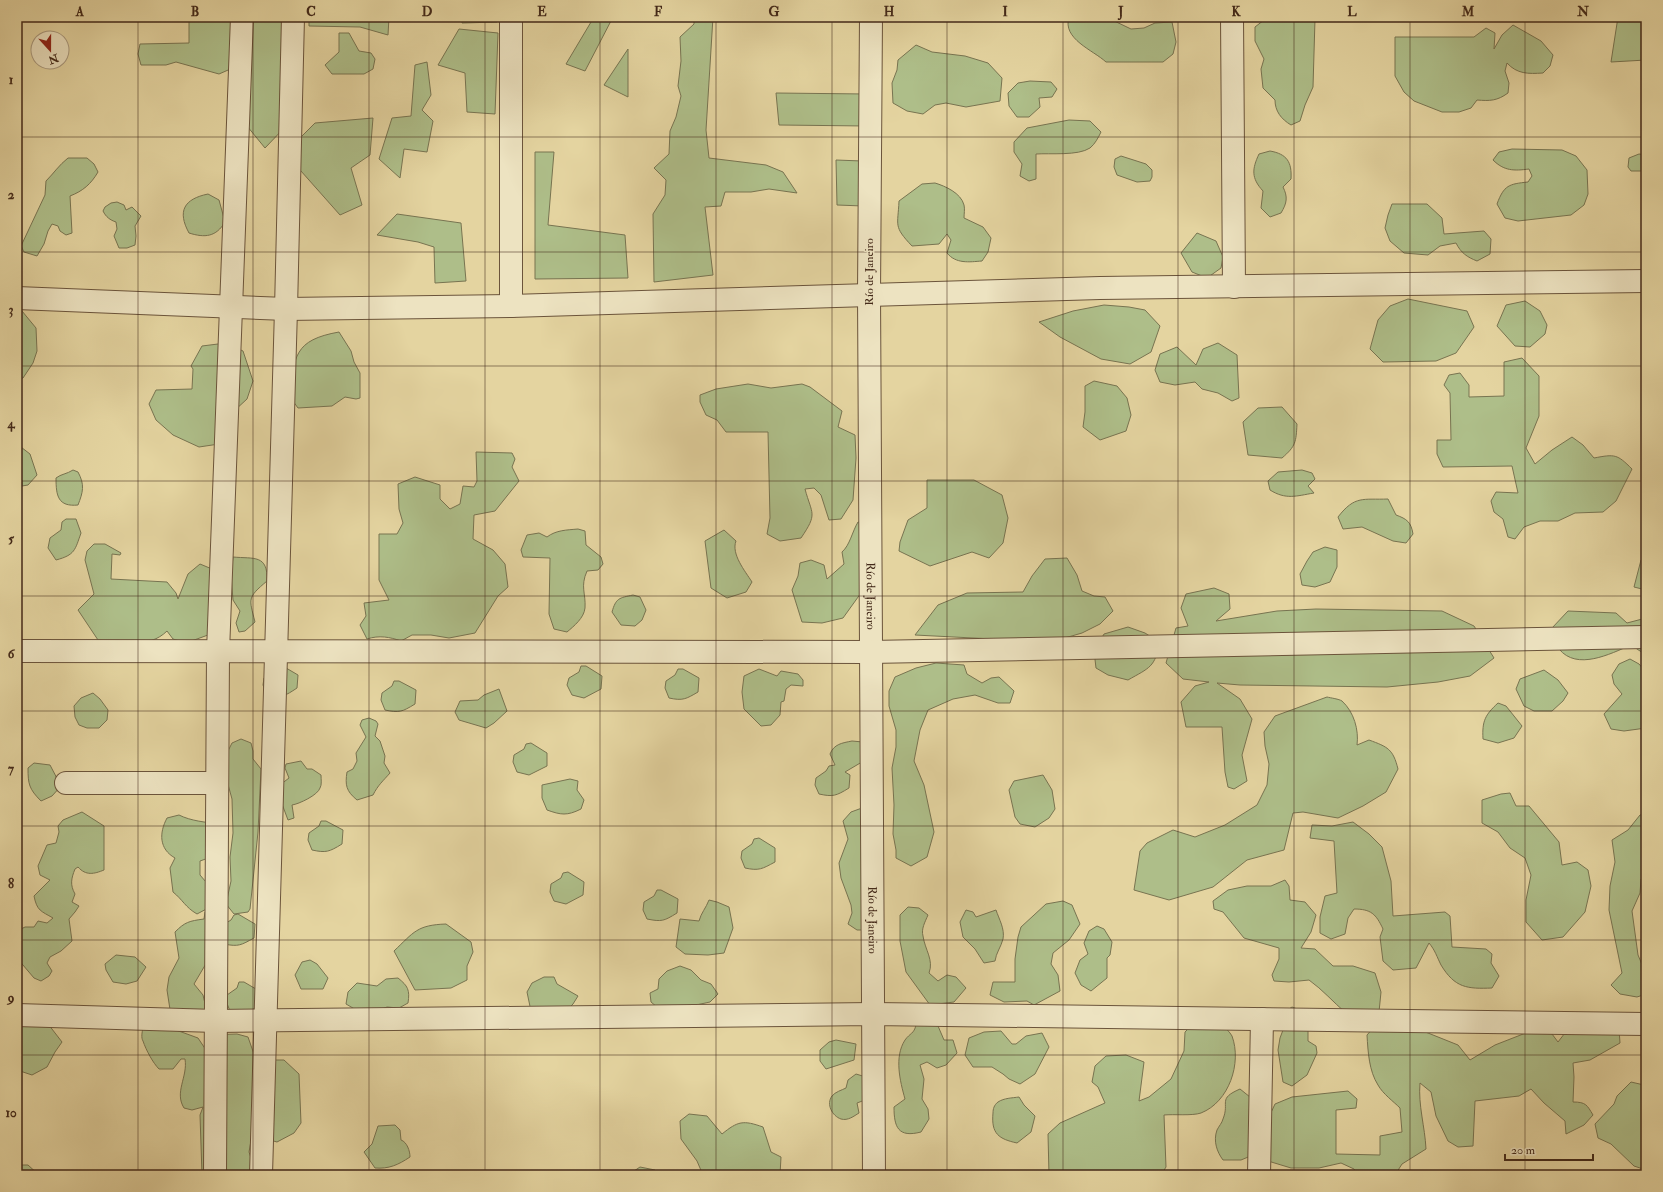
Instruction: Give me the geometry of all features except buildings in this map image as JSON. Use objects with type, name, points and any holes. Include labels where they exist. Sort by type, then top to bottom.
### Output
[{"type":"street","points":[[215,1175],[218,652],[242,17]]},
{"type":"street","points":[[261,1175],[293,17]]},
{"type":"street","points":[[511,17],[511,306]]},
{"type":"street","name":"Río de Janeiro","points":[[871,17],[869,294],[874,1175]]},
{"type":"street","points":[[1232,17],[1234,287]]},
{"type":"street","points":[[17,298],[286,308],[511,306],[1100,288],[1646,281]]},
{"type":"street","points":[[17,651],[870,652],[1646,637]]},
{"type":"street","points":[[66,783],[217,783]]},
{"type":"street","points":[[17,1015],[216,1021],[873,1014],[1646,1024]]},
{"type":"street","points":[[1259,1175],[1262,1019]]},
{"type":"green space","points":[[189,17],[239,17],[235,67],[219,74],[176,62],[166,65],[141,65],[138,54],[140,44],[189,43]]},
{"type":"green space","points":[[249,17],[286,17],[286,126],[265,148],[247,126]]},
{"type":"green space","points":[[309,17],[389,17],[388,35],[360,27],[309,26]]},
{"type":"green space","points":[[462,17],[498,17],[497,22],[462,23]]},
{"type":"green space","points":[[594,17],[613,17],[585,71],[566,64]]},
{"type":"green space","points":[[694,17],[713,17],[706,130],[709,158],[766,165],[783,172],[797,193],[769,189],[751,192],[725,192],[721,206],[705,207],[713,275],[654,282],[653,214],[665,195],[666,180],[654,168],[669,154],[670,131],[676,117],[681,96],[678,86],[681,61],[680,37],[694,24]]},
{"type":"green space","points":[[1069,17],[1106,17],[1131,29],[1144,28],[1155,23],[1172,22],[1176,42],[1173,54],[1163,62],[1106,62],[1074,38],[1068,25]]},
{"type":"green space","points":[[1303,17],[1312,17],[1315,19],[1313,87],[1300,121],[1291,125],[1279,114],[1276,108],[1275,100],[1263,88],[1261,69],[1264,59],[1255,41],[1255,27],[1264,20],[1299,20]]},
{"type":"green space","points":[[1618,17],[1646,17],[1646,60],[1611,62]]},
{"type":"green space","points":[[1513,25],[1541,41],[1553,55],[1550,66],[1543,73],[1519,71],[1507,63],[1505,71],[1509,83],[1508,93],[1500,98],[1477,100],[1471,108],[1459,112],[1442,112],[1414,101],[1404,92],[1395,76],[1395,37],[1474,37],[1486,28],[1495,33],[1494,49],[1502,35]]},
{"type":"green space","points":[[459,29],[498,33],[495,114],[467,112],[465,73],[438,65]]},
{"type":"green space","points":[[339,33],[349,33],[359,51],[371,53],[375,59],[373,69],[364,74],[332,74],[325,65],[339,52]]},
{"type":"green space","points":[[916,45],[932,52],[965,56],[988,63],[1002,78],[1000,101],[966,107],[946,103],[935,105],[923,114],[907,111],[893,103],[892,83],[897,70],[898,60]]},
{"type":"green space","points":[[628,49],[628,97],[604,85]]},
{"type":"green space","points":[[427,62],[431,95],[422,110],[433,121],[427,152],[404,149],[400,178],[379,159],[392,118],[411,116],[415,65]]},
{"type":"green space","points":[[1030,81],[1051,82],[1057,89],[1052,97],[1039,98],[1040,107],[1029,117],[1017,117],[1009,106],[1008,93],[1018,83]]},
{"type":"green space","points":[[776,93],[866,94],[866,126],[779,125]]},
{"type":"green space","points":[[373,118],[370,155],[351,168],[362,205],[340,215],[285,153],[315,123]]},
{"type":"green space","points":[[1069,120],[1090,121],[1101,132],[1098,139],[1085,151],[1064,154],[1036,154],[1036,179],[1029,181],[1020,176],[1022,164],[1014,152],[1014,142],[1027,128]]},
{"type":"green space","points":[[1512,149],[1562,150],[1576,156],[1587,170],[1588,194],[1584,205],[1571,215],[1518,221],[1505,218],[1497,204],[1502,193],[1505,189],[1512,185],[1528,182],[1532,176],[1529,169],[1519,170],[1505,168],[1493,160],[1499,152]]},
{"type":"green space","points":[[1270,151],[1281,154],[1287,160],[1291,168],[1291,179],[1283,187],[1286,194],[1286,203],[1281,213],[1270,217],[1261,208],[1263,191],[1256,182],[1254,169],[1259,154]]},
{"type":"green space","points":[[535,152],[554,152],[548,225],[625,235],[628,278],[535,279]]},
{"type":"green space","points":[[1639,154],[1646,155],[1646,171],[1631,171],[1628,167],[1629,158]]},
{"type":"green space","points":[[1121,156],[1146,164],[1152,170],[1152,177],[1150,181],[1137,182],[1117,175],[1114,167],[1115,159]]},
{"type":"green space","points":[[68,158],[87,158],[94,164],[98,172],[86,187],[70,196],[72,233],[66,235],[60,231],[58,226],[52,224],[44,244],[37,256],[24,252],[21,246],[45,195],[46,181]]},
{"type":"green space","points":[[836,160],[862,161],[863,206],[837,205]]},
{"type":"green space","points":[[935,183],[948,188],[960,197],[964,205],[964,218],[983,227],[991,238],[988,252],[982,261],[963,262],[951,257],[947,253],[951,240],[947,234],[939,244],[912,246],[899,230],[899,201],[922,184]]},
{"type":"green space","points":[[208,194],[219,200],[225,222],[218,231],[210,235],[200,236],[189,233],[185,225],[183,212],[185,207],[193,199]]},
{"type":"green space","points":[[117,202],[124,205],[126,210],[132,207],[141,216],[135,226],[135,245],[127,248],[119,248],[114,236],[117,229],[116,222],[108,218],[103,211],[105,207],[111,203]]},
{"type":"green space","points":[[1392,204],[1427,204],[1442,218],[1444,234],[1484,231],[1491,239],[1490,254],[1477,261],[1465,254],[1456,243],[1440,246],[1428,255],[1404,253],[1390,241],[1385,228]]},
{"type":"green space","points":[[397,214],[461,223],[466,281],[435,283],[434,247],[418,242],[377,235]]},
{"type":"green space","points":[[1197,233],[1216,241],[1223,257],[1221,268],[1207,278],[1192,272],[1181,253]]},
{"type":"green space","points":[[1408,299],[1467,311],[1474,327],[1456,353],[1436,361],[1383,362],[1370,349],[1378,320],[1390,306]]},
{"type":"green space","points":[[1525,301],[1540,311],[1547,325],[1545,334],[1530,347],[1515,346],[1497,326],[1506,305]]},
{"type":"green space","points":[[1104,305],[1145,310],[1160,326],[1151,352],[1130,364],[1101,359],[1060,337],[1039,322],[1073,311]]},
{"type":"green space","points":[[17,310],[22,311],[36,328],[37,351],[33,363],[23,378],[17,380]]},
{"type":"green space","points":[[339,332],[351,351],[354,362],[360,373],[360,398],[356,399],[345,397],[332,406],[298,408],[290,397],[295,361],[299,352],[305,345],[313,340],[324,335]]},
{"type":"green space","points":[[226,343],[243,351],[253,381],[247,399],[234,411],[219,444],[199,447],[173,435],[156,420],[149,404],[156,390],[192,389],[193,369],[191,366],[202,346]]},
{"type":"green space","points":[[1218,343],[1237,355],[1239,398],[1232,401],[1218,393],[1202,389],[1195,382],[1175,385],[1160,382],[1155,370],[1160,354],[1177,347],[1196,365],[1203,349]]},
{"type":"green space","points":[[1522,358],[1539,376],[1539,416],[1526,448],[1535,464],[1552,450],[1572,437],[1583,445],[1594,458],[1615,456],[1623,460],[1632,469],[1616,501],[1603,512],[1575,513],[1558,521],[1540,521],[1524,527],[1515,539],[1508,537],[1503,519],[1494,512],[1491,501],[1496,492],[1518,493],[1512,466],[1443,467],[1437,454],[1437,440],[1451,440],[1450,393],[1444,385],[1449,375],[1460,373],[1469,385],[1469,397],[1504,396],[1504,362]]},
{"type":"green space","points":[[1094,381],[1117,386],[1127,398],[1131,415],[1126,431],[1100,440],[1083,427],[1085,412],[1085,386]]},
{"type":"green space","points":[[748,384],[771,388],[802,384],[810,387],[842,411],[838,427],[855,435],[856,458],[853,500],[841,519],[829,520],[821,495],[814,488],[805,489],[812,518],[801,538],[780,541],[767,534],[770,518],[768,432],[726,432],[717,420],[706,415],[700,402],[700,395],[716,389]]},
{"type":"green space","points":[[1282,407],[1297,424],[1296,440],[1293,447],[1282,458],[1248,455],[1243,422],[1258,408]]},
{"type":"green space","points":[[17,444],[30,454],[37,475],[28,485],[22,486],[22,480],[17,480]]},
{"type":"green space","points":[[476,452],[512,453],[515,459],[512,467],[519,481],[495,511],[474,515],[473,539],[493,550],[505,564],[508,587],[498,596],[475,633],[449,638],[431,635],[412,635],[401,641],[384,637],[367,639],[360,625],[366,616],[364,603],[389,600],[379,580],[379,534],[397,534],[403,523],[399,509],[398,484],[415,477],[440,485],[440,499],[450,509],[460,504],[463,486],[474,487],[477,481]]},
{"type":"green space","points":[[73,470],[78,472],[82,481],[82,492],[78,505],[71,505],[62,502],[57,490],[56,478]]},
{"type":"green space","points":[[1302,470],[1312,473],[1315,479],[1308,486],[1314,493],[1286,496],[1270,490],[1268,481],[1278,472]]},
{"type":"green space","points":[[927,480],[974,480],[1002,495],[1008,518],[1003,543],[989,558],[972,552],[930,566],[899,551],[900,542],[908,520],[927,508]]},
{"type":"green space","points":[[1366,499],[1388,499],[1396,515],[1403,518],[1410,524],[1413,534],[1406,543],[1393,541],[1362,527],[1343,529],[1338,517],[1349,505]]},
{"type":"green space","points":[[66,519],[76,519],[81,533],[71,554],[56,560],[48,548],[50,538],[61,530],[62,522]]},
{"type":"green space","points":[[858,522],[864,523],[866,586],[843,618],[822,623],[802,622],[792,590],[798,576],[800,563],[811,560],[824,565],[827,579],[844,564],[842,552],[847,546]]},
{"type":"green space","points":[[578,529],[585,531],[586,545],[601,557],[603,564],[598,570],[587,571],[584,581],[584,612],[578,622],[567,632],[554,629],[549,614],[550,558],[523,557],[521,550],[527,535],[539,533],[547,537],[558,532]]},
{"type":"green space","points":[[724,530],[736,541],[735,551],[737,557],[752,582],[746,592],[727,598],[711,588],[705,541]]},
{"type":"green space","points":[[94,544],[105,544],[121,553],[120,555],[112,554],[111,579],[167,582],[176,593],[178,599],[188,574],[200,564],[212,569],[213,622],[208,635],[186,643],[173,639],[167,631],[160,637],[144,642],[126,643],[98,640],[78,610],[94,594],[85,560],[87,551]]},
{"type":"green space","points":[[1325,547],[1337,550],[1337,567],[1330,582],[1315,587],[1302,585],[1300,574],[1307,561],[1313,552]]},
{"type":"green space","points":[[233,557],[253,558],[258,560],[265,566],[267,572],[267,581],[256,591],[251,599],[255,622],[245,631],[239,632],[236,623],[240,611],[233,600],[231,575]]},
{"type":"green space","points":[[1067,558],[1077,575],[1082,591],[1094,596],[1105,597],[1113,611],[1100,624],[1082,633],[1051,642],[915,635],[938,605],[967,593],[1023,592],[1032,576],[1045,559]]},
{"type":"green space","points":[[1646,558],[1646,590],[1634,587],[1641,560]]},
{"type":"green space","points":[[1214,588],[1229,594],[1230,609],[1216,621],[1277,611],[1316,609],[1442,611],[1474,626],[1494,658],[1470,676],[1438,682],[1387,687],[1240,685],[1217,683],[1240,699],[1252,719],[1242,755],[1247,781],[1234,789],[1228,787],[1225,772],[1222,727],[1186,727],[1181,702],[1195,686],[1209,682],[1183,679],[1166,663],[1176,628],[1188,626],[1181,608],[1186,594]]},
{"type":"green space","points":[[633,595],[640,597],[646,610],[642,620],[635,626],[621,625],[612,612],[613,607],[619,599]]},
{"type":"green space","points":[[1568,611],[1616,613],[1627,623],[1646,618],[1646,655],[1631,645],[1594,659],[1584,660],[1566,656],[1558,647],[1552,628]]},
{"type":"green space","points":[[1128,627],[1145,633],[1159,642],[1156,657],[1150,666],[1128,680],[1108,675],[1096,668],[1094,651],[1104,634]]},
{"type":"green space","points":[[1630,659],[1639,664],[1646,672],[1646,728],[1624,731],[1611,729],[1604,714],[1622,694],[1614,684],[1612,675],[1619,664]]},
{"type":"green space","points":[[936,663],[964,665],[967,674],[982,683],[991,678],[999,677],[1014,691],[1010,703],[998,703],[975,695],[953,699],[928,710],[920,730],[914,761],[924,785],[934,832],[927,857],[911,866],[896,858],[893,834],[894,805],[892,768],[896,747],[896,730],[889,706],[889,691],[895,677],[916,668]]},
{"type":"green space","points":[[281,665],[298,675],[297,688],[283,696],[267,695],[263,685],[264,678]]},
{"type":"green space","points":[[581,666],[586,666],[602,676],[601,689],[584,698],[572,695],[567,685],[569,678],[579,672]]},
{"type":"green space","points":[[678,669],[683,669],[699,678],[698,692],[684,699],[669,698],[665,688],[666,681],[675,675]]},
{"type":"green space","points":[[759,669],[777,676],[781,671],[798,674],[803,680],[803,686],[791,685],[786,689],[784,701],[781,702],[780,715],[771,725],[761,726],[744,709],[742,692],[744,676]]},
{"type":"green space","points":[[1544,670],[1558,680],[1568,693],[1563,701],[1552,711],[1534,711],[1524,706],[1516,689],[1520,679]]},
{"type":"green space","points":[[394,681],[399,681],[416,690],[415,704],[400,711],[385,710],[381,700],[382,693],[392,686]]},
{"type":"green space","points":[[499,689],[507,711],[494,723],[486,728],[459,720],[455,712],[460,701],[478,700],[484,695]]},
{"type":"green space","points":[[93,693],[100,699],[108,710],[107,720],[99,728],[87,728],[79,725],[75,717],[74,706],[81,698]]},
{"type":"green space","points":[[1327,697],[1342,701],[1350,710],[1356,727],[1357,745],[1369,740],[1385,747],[1392,753],[1398,769],[1386,792],[1363,806],[1338,818],[1303,812],[1293,813],[1284,850],[1247,860],[1213,887],[1169,900],[1134,890],[1140,851],[1147,843],[1173,830],[1195,837],[1225,825],[1257,805],[1267,785],[1269,764],[1264,732],[1275,716]]},
{"type":"green space","points":[[1498,703],[1506,706],[1522,726],[1514,738],[1498,743],[1483,739],[1483,733],[1487,715]]},
{"type":"green space","points":[[369,718],[376,721],[378,724],[375,736],[380,741],[385,756],[384,763],[390,773],[373,795],[357,800],[348,791],[346,781],[347,772],[353,769],[357,761],[356,753],[366,737],[360,725],[362,720]]},
{"type":"green space","points":[[241,739],[251,743],[253,759],[261,769],[258,832],[250,909],[248,912],[234,914],[226,904],[231,881],[230,857],[233,833],[232,799],[226,777],[226,755],[232,743]]},
{"type":"green space","points":[[852,741],[863,742],[867,759],[845,772],[850,775],[849,788],[834,795],[819,794],[815,785],[816,778],[826,771],[829,766],[835,765],[830,754],[839,744]]},
{"type":"green space","points":[[531,743],[547,753],[547,766],[529,775],[517,772],[513,762],[514,755],[524,749],[526,744]]},
{"type":"green space","points":[[301,761],[307,769],[312,769],[321,775],[321,785],[319,791],[312,796],[292,805],[294,818],[288,820],[276,788],[289,778],[285,768],[286,764]]},
{"type":"green space","points":[[34,763],[50,765],[61,786],[52,796],[41,801],[32,790],[28,778],[28,768]]},
{"type":"green space","points":[[1043,775],[1052,790],[1055,809],[1049,818],[1035,827],[1020,824],[1015,817],[1009,790],[1014,781]]},
{"type":"green space","points":[[570,779],[578,781],[577,790],[584,800],[581,809],[572,813],[564,814],[547,810],[542,798],[542,785]]},
{"type":"green space","points":[[1510,793],[1516,806],[1529,806],[1559,842],[1562,865],[1577,862],[1588,870],[1591,886],[1585,912],[1563,937],[1542,940],[1526,922],[1526,900],[1531,875],[1525,858],[1510,848],[1498,832],[1482,823],[1482,800],[1501,794]]},
{"type":"green space","points":[[862,808],[869,930],[857,930],[848,924],[852,913],[851,905],[841,878],[839,863],[848,839],[843,821],[851,812]]},
{"type":"green space","points":[[82,812],[104,826],[104,870],[87,873],[78,867],[75,869],[72,888],[75,894],[72,902],[79,906],[69,919],[72,941],[61,951],[50,957],[47,963],[52,971],[49,976],[41,981],[34,978],[17,958],[17,931],[25,927],[34,927],[38,921],[47,923],[53,918],[40,910],[35,901],[34,896],[50,880],[40,875],[38,866],[47,845],[56,843],[59,832],[58,826],[63,820]]},
{"type":"green space","points":[[1646,814],[1646,883],[1641,879],[1640,893],[1632,911],[1638,955],[1646,974],[1646,994],[1637,997],[1620,994],[1611,985],[1622,973],[1609,910],[1610,886],[1615,862],[1612,840],[1628,830],[1640,815]]},
{"type":"green space","points":[[179,815],[193,820],[218,824],[214,856],[200,861],[200,875],[206,882],[212,906],[197,914],[173,892],[170,868],[175,858],[166,850],[162,840],[164,824],[167,818]]},
{"type":"green space","points":[[321,821],[326,821],[343,830],[342,844],[327,851],[312,850],[308,840],[309,833],[319,826]]},
{"type":"green space","points":[[1353,822],[1369,834],[1382,847],[1391,881],[1393,916],[1445,912],[1450,916],[1452,947],[1486,949],[1492,954],[1491,963],[1499,976],[1492,988],[1475,988],[1462,986],[1457,983],[1446,973],[1429,943],[1416,968],[1393,970],[1383,961],[1380,937],[1383,929],[1375,916],[1369,911],[1354,909],[1348,918],[1345,934],[1331,939],[1320,933],[1320,917],[1325,896],[1337,893],[1334,841],[1310,838],[1312,825],[1332,826]]},
{"type":"green space","points":[[759,838],[775,848],[775,862],[760,869],[745,868],[741,858],[742,851],[752,844],[754,839]]},
{"type":"green space","points":[[568,872],[584,882],[583,895],[566,904],[554,901],[550,892],[551,884],[561,878],[563,873]]},
{"type":"green space","points":[[1285,880],[1289,886],[1290,900],[1305,902],[1316,915],[1311,932],[1301,948],[1315,949],[1333,966],[1353,966],[1375,973],[1381,992],[1379,1012],[1346,1013],[1309,980],[1289,982],[1274,981],[1272,975],[1279,959],[1279,948],[1244,938],[1223,912],[1214,909],[1213,901],[1228,890],[1247,886],[1271,886]]},
{"type":"green space","points":[[657,890],[661,890],[678,899],[677,913],[663,920],[647,919],[643,910],[644,902],[654,896]]},
{"type":"green space","points":[[709,900],[729,907],[733,928],[724,953],[708,955],[685,954],[676,947],[680,919],[699,921]]},
{"type":"green space","points":[[1063,901],[1072,905],[1080,924],[1069,940],[1053,953],[1051,964],[1058,975],[1060,991],[1034,1005],[1027,1001],[1004,1002],[990,995],[993,982],[1015,982],[1015,959],[1021,927],[1046,904]]},
{"type":"green space","points":[[908,907],[919,908],[928,915],[923,933],[930,959],[929,973],[938,981],[947,975],[956,977],[966,988],[954,1002],[930,1005],[906,972],[900,941],[900,915]]},
{"type":"green space","points":[[966,910],[973,912],[976,917],[996,910],[1002,928],[1003,939],[995,961],[984,963],[975,949],[963,937],[960,922]]},
{"type":"green space","points":[[205,912],[214,913],[226,923],[231,920],[234,915],[238,914],[255,924],[254,938],[240,945],[224,944],[214,950],[194,984],[203,995],[206,1008],[196,1019],[171,1016],[167,990],[169,977],[179,958],[175,932],[188,922],[204,919]]},
{"type":"green space","points":[[446,924],[471,942],[473,952],[467,966],[467,980],[451,988],[415,990],[394,951],[412,934],[422,928]]},
{"type":"green space","points":[[1097,926],[1104,929],[1112,942],[1110,955],[1107,958],[1107,978],[1091,991],[1081,985],[1075,973],[1080,960],[1088,954],[1084,943],[1089,931]]},
{"type":"green space","points":[[116,955],[135,957],[146,967],[137,981],[126,984],[113,982],[106,970],[105,964]]},
{"type":"green space","points":[[310,960],[317,964],[328,978],[323,989],[301,989],[295,975],[302,962]]},
{"type":"green space","points":[[680,966],[691,970],[701,980],[711,984],[718,994],[710,1002],[682,1008],[657,1007],[651,1002],[650,993],[658,989],[659,979],[667,971]]},
{"type":"green space","points":[[544,977],[554,977],[557,984],[578,996],[573,1004],[558,1019],[532,1016],[527,992],[532,983]]},
{"type":"green space","points":[[398,978],[408,989],[409,995],[408,1003],[399,1008],[387,1007],[375,1012],[358,1011],[346,1004],[348,992],[357,983],[377,986],[386,979]]},
{"type":"green space","points":[[239,982],[244,982],[261,992],[260,1005],[249,1012],[230,1011],[226,1001],[227,995],[237,988]]},
{"type":"green space","points":[[1292,1007],[1302,1011],[1308,1028],[1308,1041],[1316,1046],[1317,1053],[1307,1075],[1292,1086],[1283,1082],[1278,1050],[1286,1011]]},
{"type":"green space","points":[[28,1015],[45,1020],[62,1042],[47,1067],[32,1075],[17,1070],[17,1031]]},
{"type":"green space","points":[[925,1023],[938,1026],[944,1040],[953,1040],[957,1053],[946,1065],[937,1068],[927,1062],[920,1065],[924,1079],[922,1099],[928,1109],[929,1119],[921,1132],[907,1133],[902,1132],[896,1125],[894,1114],[894,1107],[905,1099],[899,1069],[900,1054],[905,1040],[913,1032],[916,1025]]},
{"type":"green space","points":[[1222,1024],[1232,1036],[1235,1047],[1234,1069],[1231,1080],[1226,1091],[1211,1108],[1201,1113],[1164,1115],[1166,1167],[1161,1175],[1049,1175],[1048,1134],[1060,1123],[1105,1103],[1098,1087],[1092,1082],[1095,1066],[1106,1056],[1126,1055],[1144,1062],[1139,1101],[1149,1097],[1171,1079],[1184,1051],[1185,1032],[1191,1026]]},
{"type":"green space","points":[[1375,1026],[1408,1026],[1428,1033],[1458,1045],[1470,1060],[1495,1045],[1536,1029],[1552,1034],[1558,1042],[1568,1029],[1619,1029],[1620,1043],[1590,1060],[1573,1063],[1573,1102],[1586,1105],[1593,1115],[1584,1125],[1566,1134],[1565,1121],[1544,1103],[1531,1089],[1519,1096],[1475,1101],[1473,1146],[1458,1147],[1448,1141],[1436,1116],[1431,1092],[1420,1083],[1420,1100],[1426,1149],[1402,1164],[1395,1175],[1357,1175],[1354,1169],[1341,1163],[1319,1168],[1291,1168],[1268,1161],[1269,1117],[1275,1104],[1292,1097],[1348,1091],[1357,1099],[1356,1108],[1336,1110],[1336,1154],[1380,1155],[1380,1136],[1402,1132],[1400,1108],[1380,1088],[1375,1080],[1371,1068],[1367,1035]]},
{"type":"green space","points":[[143,1028],[176,1030],[198,1038],[206,1050],[206,1035],[237,1034],[248,1037],[256,1060],[284,1060],[299,1074],[301,1123],[294,1133],[277,1142],[252,1135],[249,1152],[254,1167],[272,1175],[202,1175],[200,1115],[203,1107],[192,1110],[184,1108],[181,1102],[180,1096],[185,1072],[185,1059],[181,1059],[173,1069],[159,1069],[154,1063],[142,1040]]},
{"type":"green space","points":[[1001,1031],[1012,1044],[1016,1044],[1026,1036],[1042,1033],[1049,1047],[1035,1074],[1020,1084],[1009,1079],[992,1067],[973,1067],[965,1055],[969,1038],[984,1032]]},
{"type":"green space","points":[[836,1040],[856,1044],[854,1060],[826,1069],[820,1061],[820,1050],[829,1042]]},
{"type":"green space","points":[[856,1074],[866,1077],[865,1100],[857,1103],[859,1113],[848,1119],[841,1119],[833,1113],[830,1106],[830,1099],[835,1093],[846,1088],[848,1080]]},
{"type":"green space","points":[[1631,1082],[1644,1085],[1646,1083],[1646,1105],[1642,1106],[1646,1117],[1646,1170],[1634,1166],[1611,1144],[1598,1138],[1595,1124],[1614,1104],[1617,1096]]},
{"type":"green space","points":[[1240,1089],[1250,1097],[1253,1155],[1241,1160],[1223,1160],[1216,1146],[1215,1138],[1225,1113],[1226,1098],[1233,1092]]},
{"type":"green space","points":[[1019,1097],[1024,1105],[1035,1116],[1031,1132],[1017,1143],[1005,1140],[995,1131],[993,1126],[993,1112],[994,1107],[998,1102],[1008,1098]]},
{"type":"green space","points":[[689,1114],[707,1116],[722,1134],[732,1126],[741,1123],[750,1123],[763,1127],[771,1152],[781,1157],[780,1175],[703,1175],[697,1161],[681,1139],[680,1121]]},
{"type":"green space","points":[[395,1125],[400,1130],[401,1140],[408,1147],[410,1157],[393,1166],[375,1168],[364,1152],[372,1144],[378,1126]]},
{"type":"green space","points":[[21,1165],[28,1165],[39,1175],[17,1175],[17,1168]]},
{"type":"green space","points":[[640,1167],[655,1170],[657,1175],[619,1175],[634,1171]]}]
